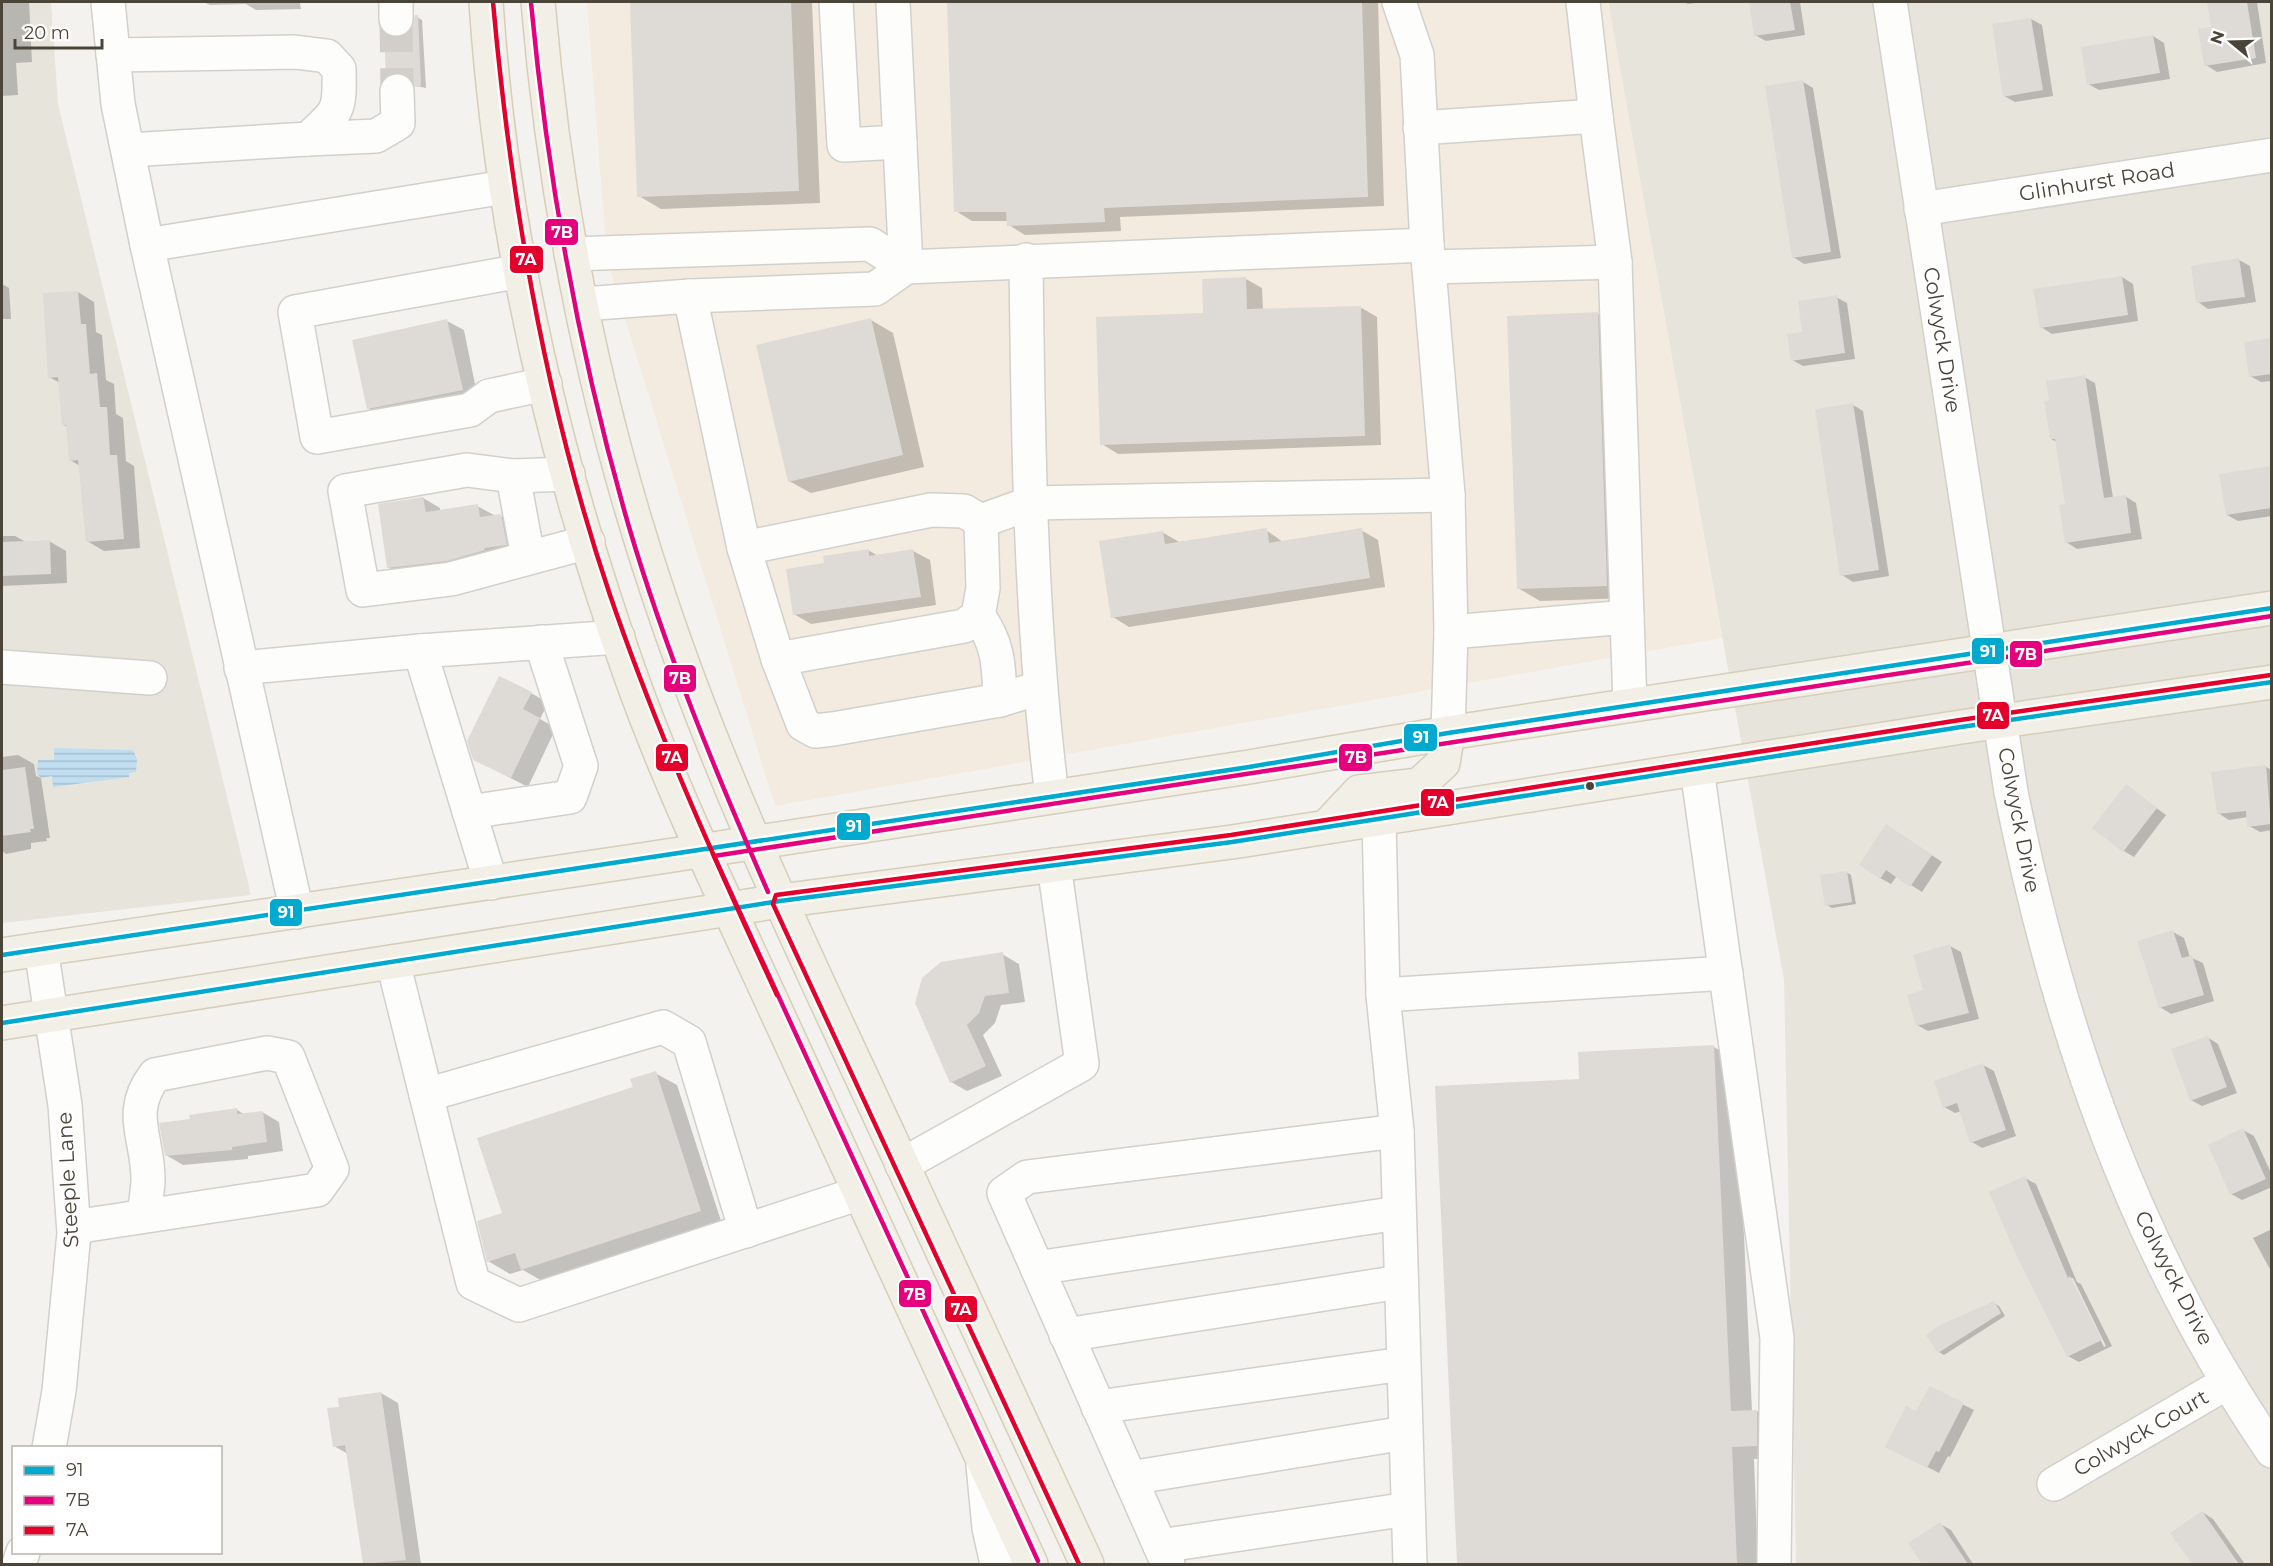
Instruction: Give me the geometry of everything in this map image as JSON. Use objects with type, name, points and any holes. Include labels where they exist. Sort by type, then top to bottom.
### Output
[{"type":"main road","points":[[486,2],[505,187],[521,271],[545,384],[568,474],[618,637],[657,744],[703,850],[1031,1564]]},
{"type":"main road","points":[[538,2],[551,128],[571,254],[612,438],[659,599],[698,704],[780,901],[1087,1564]]},
{"type":"main road","points":[[2,956],[755,843],[1449,733],[2271,608]]},
{"type":"main road","points":[[2,1023],[780,901],[1326,827],[2271,682]]},
{"type":"main road","points":[[1326,827],[1359,792],[1419,785],[1443,763],[1449,733]]},
{"type":"street","points":[[108,2],[118,105],[147,245],[297,912]]},
{"type":"street","points":[[836,2],[844,145],[900,141]]},
{"type":"street","points":[[893,2],[906,267]]},
{"type":"street","points":[[1400,2],[1417,55],[1428,256],[1448,495],[1451,632],[1449,733]]},
{"type":"street","points":[[1583,2],[1615,262],[1630,705]]},
{"type":"street","name":"Colwyck Drive","points":[[1890,2],[2001,722],[2029,881],[2054,980],[2086,1082],[2139,1213],[2187,1309],[2228,1382],[2271,1451]]},
{"type":"street","points":[[114,55],[295,52],[327,56],[339,69],[340,103],[335,113],[308,139]]},
{"type":"street","points":[[129,150],[376,136],[398,123],[397,91]]},
{"type":"street","points":[[1420,128],[1596,116]]},
{"type":"street","name":"Glinhurst Road","points":[[1922,209],[2271,155]]},
{"type":"street","points":[[147,245],[505,187]]},
{"type":"street","points":[[571,254],[870,244],[906,267]]},
{"type":"street","points":[[583,304],[690,296],[875,289],[906,267],[1026,260],[1428,256],[1615,262]]},
{"type":"street","points":[[1026,260],[1031,503],[1039,688],[1052,796]]},
{"type":"street","points":[[521,271],[295,312],[318,437],[470,410],[489,396],[545,384]]},
{"type":"street","points":[[690,296],[744,548],[778,659],[803,724],[815,731],[1000,700],[1039,688]]},
{"type":"street","points":[[568,474],[513,476],[467,470],[345,491],[363,590],[451,579],[588,542]]},
{"type":"street","points":[[513,476],[528,557]]},
{"type":"street","points":[[981,521],[1031,503],[1448,495]]},
{"type":"street","points":[[744,548],[931,510],[964,511],[981,521]]},
{"type":"street","points":[[778,659],[964,626],[978,616],[983,588],[981,521]]},
{"type":"street","points":[[978,616],[991,632],[999,657],[1000,700]]},
{"type":"street","points":[[1451,632],[1627,617]]},
{"type":"street","points":[[242,668],[420,651],[618,637]]},
{"type":"street","points":[[469,812],[570,797],[581,766],[541,642]]},
{"type":"street","points":[[420,651],[491,883]]},
{"type":"street","points":[[2,667],[150,678]]},
{"type":"street","points":[[1697,770],[1777,1338],[1774,1564]]},
{"type":"street","points":[[1379,819],[1383,995],[1397,1131],[1410,1564]]},
{"type":"street","points":[[902,1165],[1082,1064],[1054,865]]},
{"type":"street","name":"Steeple Lane","points":[[41,949],[65,1105],[74,1227],[59,1391],[49,1446]]},
{"type":"street","points":[[393,962],[473,1283],[519,1305],[860,1193]]},
{"type":"street","points":[[1383,995],[1726,974]]},
{"type":"street","points":[[426,1095],[663,1027],[689,1042],[746,1231]]},
{"type":"street","points":[[74,1227],[317,1190],[332,1168],[288,1057],[267,1053],[155,1075],[142,1092],[140,1113],[148,1178],[144,1216]]},
{"type":"street","points":[[1397,1131],[1028,1177],[1004,1193],[1164,1555],[1408,1509]]},
{"type":"street","points":[[1037,1268],[1398,1213]]},
{"type":"street","points":[[1066,1335],[1400,1282]]},
{"type":"street","points":[[1098,1407],[1403,1364]]},
{"type":"street","name":"Colwyck Court","points":[[2054,1484],[2228,1382]]},
{"type":"street","points":[[1130,1478],[1405,1433]]},
{"type":"street","points":[[983,1460],[989,1528],[997,1564]]},
{"type":"shaded area","points":[[2,2],[51,2],[58,104],[251,895],[2,923]]},
{"type":"shaded area","points":[[587,2],[1608,2],[1722,638],[775,806],[607,260]]},
{"type":"shaded area","points":[[1608,2],[2271,2],[2271,1564],[1796,1564],[1784,980]]},
{"type":"water","points":[[54,748],[133,750],[137,759],[136,772],[129,773],[129,777],[53,787],[52,776],[41,778],[37,774],[38,760],[54,760]]},
{"type":"building","points":[[630,2],[791,2],[799,191],[637,197]]},
{"type":"building","points":[[947,2],[1362,2],[1368,197],[1104,208],[1105,222],[1007,226],[1006,212],[954,212]]},
{"type":"building","points":[[1749,2],[1790,2],[1795,30],[1754,36]]},
{"type":"building","points":[[2207,2],[2247,2],[2256,58],[2204,66],[2198,29],[2211,27]]},
{"type":"building","points":[[415,15],[418,15],[421,86],[415,87],[405,74],[396,72],[386,76],[384,33],[395,38],[405,35],[412,28]]},
{"type":"building","points":[[2031,18],[2043,90],[2003,97],[1992,24]]},
{"type":"building","points":[[2153,35],[2160,73],[2087,85],[2081,47]]},
{"type":"building","points":[[1803,80],[1831,252],[1792,258],[1765,86]]},
{"type":"building","points":[[2239,258],[2245,297],[2196,303],[2191,266]]},
{"type":"building","points":[[2122,276],[2128,315],[2040,328],[2033,289]]},
{"type":"building","points":[[1246,277],[1247,309],[1361,306],[1365,436],[1100,445],[1096,317],[1203,313],[1202,279]]},
{"type":"building","points":[[78,291],[81,324],[86,324],[90,374],[97,373],[100,407],[107,407],[110,455],[117,455],[124,539],[86,542],[78,460],[69,461],[66,425],[62,426],[58,377],[48,378],[43,293]]},
{"type":"building","points":[[1837,295],[1845,353],[1791,361],[1787,334],[1802,332],[1798,301]]},
{"type":"building","points":[[1598,312],[1607,586],[1517,589],[1507,316]]},
{"type":"building","points":[[871,318],[903,455],[788,482],[756,345]]},
{"type":"building","points":[[447,319],[463,390],[367,409],[352,340]]},
{"type":"building","points":[[2271,338],[2271,374],[2249,377],[2244,342]]},
{"type":"building","points":[[2085,375],[2104,498],[2126,495],[2131,533],[2065,543],[2059,505],[2065,504],[2055,439],[2050,439],[2044,401],[2049,400],[2046,381]]},
{"type":"building","points":[[1853,403],[1879,570],[1840,576],[1815,409]]},
{"type":"building","points":[[2271,466],[2271,508],[2226,515],[2219,474]]},
{"type":"building","points":[[423,497],[426,512],[478,504],[480,517],[501,514],[507,545],[484,548],[485,550],[447,561],[387,568],[378,504]]},
{"type":"building","points":[[1267,528],[1269,543],[1362,528],[1370,578],[1111,618],[1099,541],[1163,531],[1165,544]]},
{"type":"building","points":[[50,540],[51,574],[2,576],[2,542]]},
{"type":"building","points":[[869,549],[869,556],[913,549],[921,597],[793,615],[786,569],[824,563],[823,556]]},
{"type":"building","points":[[499,676],[532,692],[523,709],[540,718],[511,778],[473,760],[467,741]]},
{"type":"building","points":[[2266,765],[2271,824],[2247,827],[2246,811],[2217,814],[2211,772]]},
{"type":"building","points":[[25,767],[34,829],[30,829],[31,832],[2,836],[2,770]]},
{"type":"building","points":[[2126,784],[2157,808],[2123,852],[2092,828]]},
{"type":"building","points":[[1886,824],[1932,855],[1910,887],[1886,870],[1880,879],[1859,865]]},
{"type":"building","points":[[1847,871],[1852,902],[1825,906],[1820,875]]},
{"type":"building","points":[[2173,930],[2182,958],[2192,955],[2204,995],[2159,1008],[2137,941]]},
{"type":"building","points":[[1950,944],[1969,1013],[1916,1026],[1907,995],[1923,990],[1913,955]]},
{"type":"building","points":[[1003,952],[1009,993],[985,996],[979,1013],[967,1025],[986,1066],[950,1083],[915,1003],[922,978],[941,962]]},
{"type":"building","points":[[2208,1036],[2227,1087],[2190,1101],[2171,1049]]},
{"type":"building","points":[[1714,1045],[1731,1411],[1757,1410],[1757,1446],[1732,1447],[1737,1564],[1457,1564],[1435,1086],[1579,1079],[1578,1052]]},
{"type":"building","points":[[1983,1063],[2006,1130],[1970,1143],[1957,1103],[1943,1108],[1934,1081]]},
{"type":"building","points":[[656,1071],[701,1211],[521,1270],[515,1253],[487,1262],[477,1221],[502,1213],[477,1138],[633,1087],[630,1079]]},
{"type":"building","points":[[237,1108],[237,1114],[263,1111],[267,1142],[232,1147],[232,1150],[165,1156],[159,1123],[190,1119],[189,1115]]},
{"type":"building","points":[[2243,1128],[2266,1179],[2230,1195],[2208,1145]]},
{"type":"building","points":[[2025,1176],[2068,1278],[2070,1276],[2102,1340],[2067,1357],[2017,1257],[1989,1192]]},
{"type":"building","points":[[1994,1301],[2001,1313],[1938,1353],[1926,1335],[1940,1325]]},
{"type":"building","points":[[1930,1386],[1964,1403],[1939,1452],[1936,1451],[1927,1468],[1885,1447],[1906,1406],[1916,1411]]},
{"type":"building","points":[[381,1392],[406,1560],[363,1564],[345,1445],[333,1447],[327,1408],[339,1407],[338,1398]]},
{"type":"building","points":[[2202,1511],[2239,1564],[2192,1564],[2170,1533]]},
{"type":"building","points":[[1940,1522],[1968,1564],[1922,1564],[1908,1543]]},
{"type":"tunnel","points":[[396,19],[397,91]]},
{"type":"transit line","name":"7A","points":[[493,2],[510,152],[534,302],[549,376],[587,523],[628,646],[667,747],[777,995]]},
{"type":"transit line","name":"7B","points":[[531,3],[556,202],[581,333],[611,462],[643,574],[659,620],[711,757],[768,892]]},
{"type":"transit line","name":"91","points":[[2,955],[1249,767],[1448,733],[2272,608]]},
{"type":"transit line","name":"7B","points":[[1038,1561],[714,856],[2272,616]]},
{"type":"transit line","name":"7A","points":[[1079,1564],[773,904],[776,895],[1231,835],[1960,720],[2271,675]]},
{"type":"transit line","name":"91","points":[[2,1023],[780,901],[1232,842],[1961,727],[2272,682]]}]
